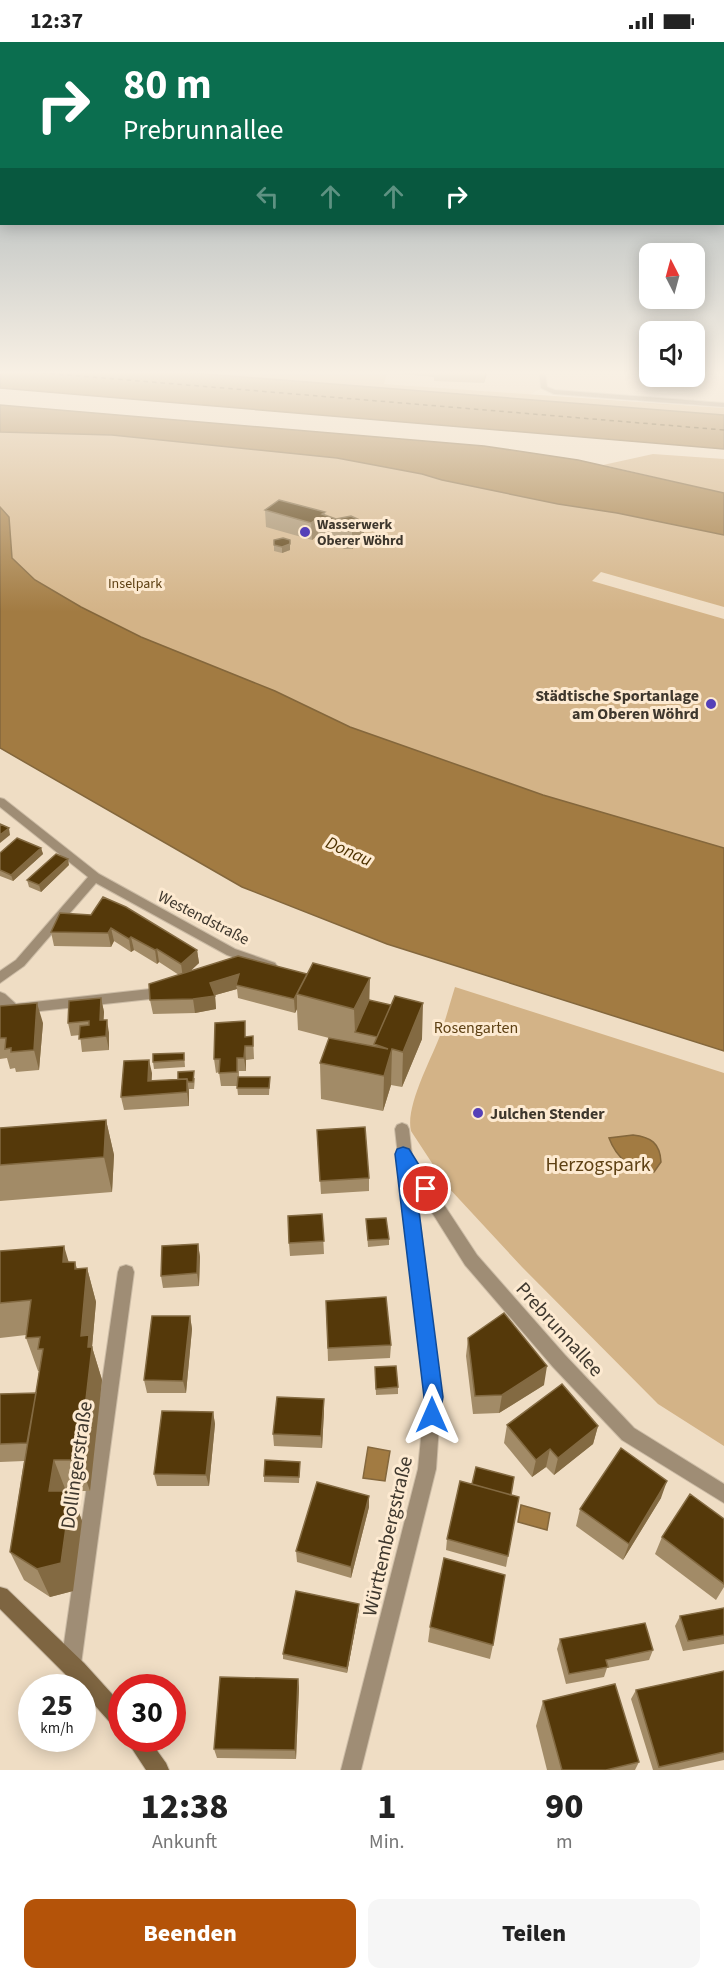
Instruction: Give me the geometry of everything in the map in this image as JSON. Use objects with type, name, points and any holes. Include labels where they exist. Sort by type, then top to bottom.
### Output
[{"type":"street","name":"Westendstraße","points":[[0,801],[95,877],[228,956],[283,971]]},
{"type":"street","points":[[0,978],[20,963],[95,877]]},
{"type":"street","points":[[0,997],[13,1009],[150,994]]},
{"type":"street","name":"Württembergstraße","points":[[351,1770],[428,1459],[434,1397],[403,1154],[402,1129]]},
{"type":"street","name":"Prebrunnallee","points":[[403,1154],[471,1260],[558,1361],[628,1434],[724,1494]]},
{"type":"street","name":"Dollingerstraße","points":[[71,1664],[126,1272]]},
{"type":"street","points":[[0,1596],[71,1664],[108,1705]]},
{"type":"street","points":[[146,1752],[159,1770]]},
{"type":"green space","name":"Inselpark","points":[[0,451],[265,451],[337,458],[558,504],[617,513],[724,535],[724,607],[601,572],[592,581],[724,619],[724,850],[543,795],[350,727],[275,691],[141,637],[81,607],[35,580],[12,558],[9,517],[0,507]]},
{"type":"green space","points":[[653,454],[724,459],[724,493],[603,465]]},
{"type":"green space","name":"Herzogspark","points":[[455,987],[724,1073],[724,1446],[658,1404],[522,1267],[447,1186],[411,1131],[410,1121],[415,1096],[441,1033]]},
{"type":"water","points":[[265,451],[515,451],[578,460],[724,493],[724,535],[617,513],[558,504],[337,458]]},
{"type":"water","name":"Donau","points":[[0,507],[9,517],[12,558],[35,580],[81,607],[141,637],[275,691],[350,727],[543,795],[724,848],[724,1051],[387,944],[242,887],[0,748]]},
{"type":"water","points":[[633,1135],[650,1139],[659,1150],[661,1162],[654,1172],[639,1169],[626,1162],[616,1151],[609,1138]]},
{"type":"water","points":[[368,1447],[390,1451],[385,1481],[363,1478]]},
{"type":"water","points":[[521,1505],[550,1513],[547,1530],[518,1522]]},
{"type":"building","points":[[279,500],[325,512],[322,514],[336,519],[351,516],[364,522],[352,531],[344,531],[334,529],[331,526],[333,524],[329,523],[331,522],[318,518],[311,523],[265,510]]},
{"type":"building","points":[[283,538],[290,540],[290,544],[282,547],[274,545],[274,540]]},
{"type":"building","points":[[0,824],[9,828],[0,835]]},
{"type":"building","points":[[17,838],[41,848],[11,875],[0,870],[0,853]]},
{"type":"building","points":[[56,854],[68,859],[39,885],[27,880]]},
{"type":"building","points":[[103,897],[126,907],[197,950],[181,964],[157,949],[131,937],[129,939],[111,928],[108,933],[51,932],[60,913],[91,915]]},
{"type":"building","points":[[238,956],[307,974],[294,999],[236,985],[239,974],[210,983],[215,996],[150,1000],[149,984]]},
{"type":"building","points":[[313,963],[370,978],[354,1009],[297,994]]},
{"type":"building","points":[[395,996],[423,1003],[403,1052],[392,1049],[384,1076],[320,1063],[329,1038],[388,1049],[374,1044]]},
{"type":"building","points":[[101,998],[100,1020],[107,1020],[106,1036],[79,1039],[80,1026],[89,1025],[89,1021],[68,1023],[69,1001]]},
{"type":"building","points":[[369,1000],[391,1005],[377,1037],[355,1032]]},
{"type":"building","points":[[37,1003],[34,1050],[11,1052],[11,1048],[5,1049],[6,1038],[0,1038],[0,1006]]},
{"type":"building","points":[[245,1021],[245,1037],[253,1036],[253,1046],[245,1046],[244,1058],[237,1058],[237,1072],[219,1073],[220,1059],[214,1059],[215,1023]]},
{"type":"building","points":[[184,1053],[184,1060],[153,1062],[153,1054]]},
{"type":"building","points":[[149,1060],[148,1081],[187,1079],[187,1092],[121,1097],[124,1061]]},
{"type":"building","points":[[194,1071],[193,1082],[178,1079],[178,1072]]},
{"type":"building","points":[[238,1077],[270,1077],[269,1088],[237,1088]]},
{"type":"building","points":[[106,1120],[104,1157],[0,1165],[0,1128]]},
{"type":"building","points":[[365,1127],[369,1178],[320,1181],[317,1130]]},
{"type":"building","points":[[322,1214],[324,1241],[289,1243],[288,1216]]},
{"type":"building","points":[[386,1218],[389,1239],[368,1240],[366,1219]]},
{"type":"building","points":[[198,1244],[197,1273],[161,1276],[162,1246]]},
{"type":"building","points":[[64,1246],[63,1262],[75,1262],[75,1269],[87,1268],[81,1336],[89,1335],[88,1347],[92,1347],[79,1460],[54,1460],[49,1491],[71,1491],[61,1563],[37,1569],[10,1552],[43,1349],[38,1349],[40,1337],[26,1338],[31,1300],[0,1303],[0,1251]]},
{"type":"building","points":[[386,1297],[391,1345],[328,1348],[326,1301]]},
{"type":"building","points":[[504,1313],[547,1366],[502,1395],[475,1396],[468,1338]]},
{"type":"building","points":[[152,1316],[190,1316],[183,1381],[144,1380]]},
{"type":"building","points":[[396,1366],[398,1387],[376,1389],[375,1367]]},
{"type":"building","points":[[562,1384],[598,1426],[558,1458],[550,1449],[536,1460],[507,1425]]},
{"type":"building","points":[[36,1393],[27,1443],[0,1444],[0,1394]]},
{"type":"building","points":[[277,1397],[324,1399],[321,1436],[273,1434]]},
{"type":"building","points":[[162,1411],[213,1412],[206,1475],[154,1474]]},
{"type":"building","points":[[621,1448],[667,1481],[629,1544],[580,1509]]},
{"type":"building","points":[[265,1460],[300,1462],[299,1477],[264,1476]]},
{"type":"building","points":[[476,1467],[514,1477],[511,1495],[472,1484]]},
{"type":"building","points":[[460,1481],[519,1497],[508,1556],[447,1539]]},
{"type":"building","points":[[317,1482],[369,1496],[351,1567],[296,1551]]},
{"type":"building","points":[[690,1494],[724,1519],[724,1584],[662,1537]]},
{"type":"building","points":[[444,1558],[505,1575],[493,1645],[430,1627]]},
{"type":"building","points":[[296,1591],[359,1604],[347,1668],[283,1654]]},
{"type":"building","points":[[724,1608],[724,1635],[688,1641],[680,1616]]},
{"type":"building","points":[[645,1623],[653,1650],[606,1660],[608,1667],[569,1674],[560,1639]]},
{"type":"building","points":[[724,1671],[724,1752],[659,1767],[636,1690]]},
{"type":"building","points":[[220,1677],[298,1679],[295,1750],[214,1749]]},
{"type":"building","points":[[615,1684],[639,1762],[606,1770],[562,1770],[543,1701]]},
{"type":"place","name":"Wasserwerk Oberer Wöhrd","points":[[305,532]]},
{"type":"place","name":"Städtische Sportanlage am Oberen Wöhrd","points":[[711,704]]},
{"type":"place","name":"Julchen Stender","points":[[478,1113]]},
{"type":"route","points":[[426,1189],[403,1154],[434,1397],[432,1415]]},
{"type":"park label","name":"Rosengarten","points":[[476,1027]]}]
